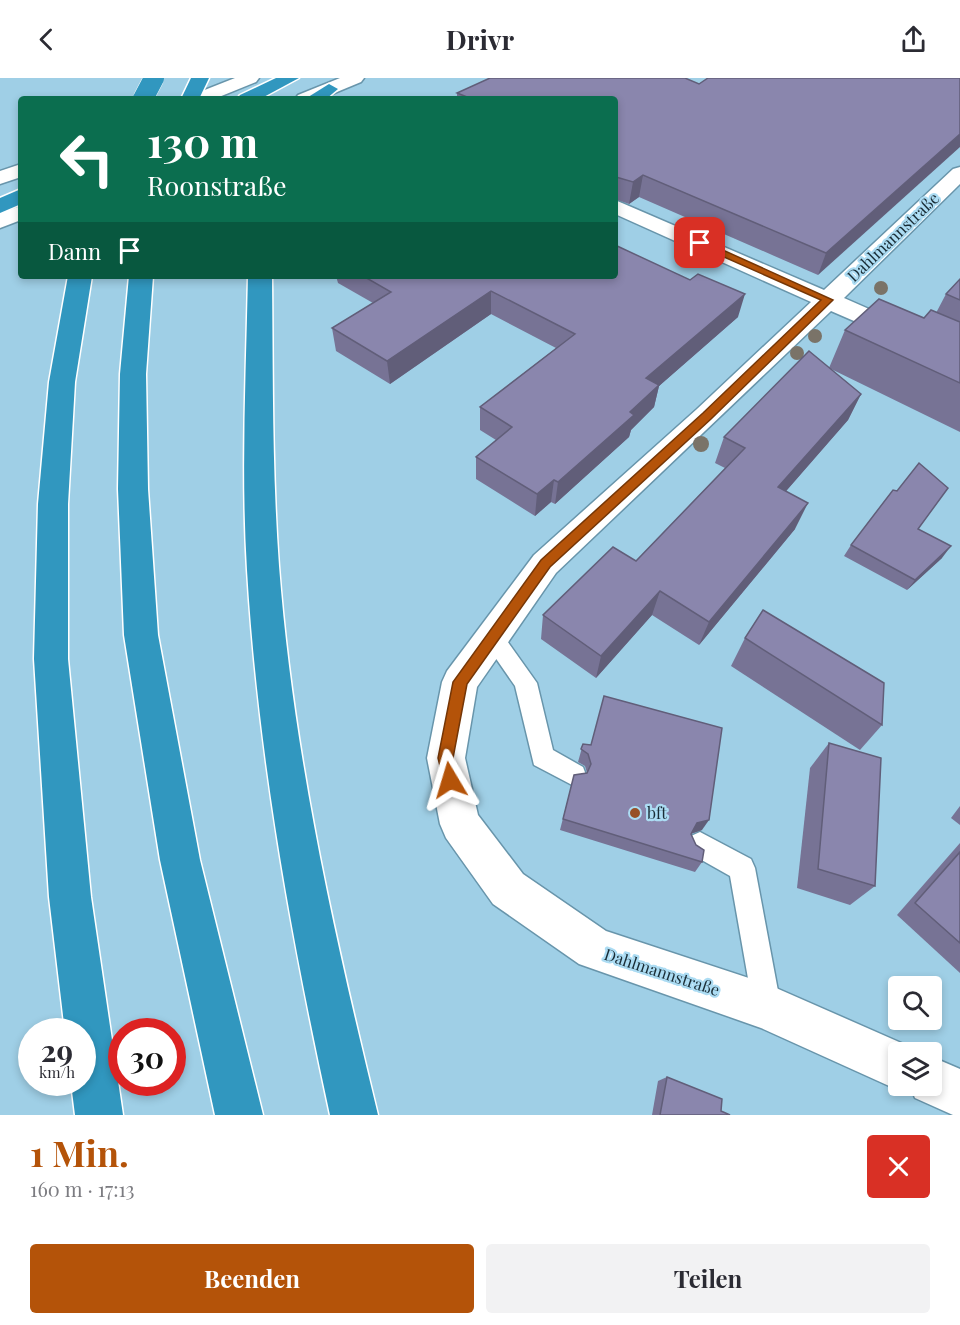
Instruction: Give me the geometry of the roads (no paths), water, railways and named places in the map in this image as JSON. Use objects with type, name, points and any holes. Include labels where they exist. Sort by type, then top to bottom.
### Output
[{"type":"highway","points":[[145,96],[154,78]]},
{"type":"highway","points":[[191,96],[200,78]]},
{"type":"highway","points":[[252,96],[290,78]]},
{"type":"highway","points":[[0,196],[18,193]]},
{"type":"highway","points":[[0,207],[18,195]]},
{"type":"highway","points":[[80,279],[62,382],[58,426],[53,504],[51,659],[70,897],[99,1115]]},
{"type":"highway","points":[[141,279],[133,374],[133,489],[141,635],[180,860],[239,1115]]},
{"type":"highway","points":[[258,281],[259,490],[269,624],[285,766],[313,937],[354,1115]]},
{"type":"street","points":[[205,96],[250,78]]},
{"type":"street","points":[[322,94],[355,78]]},
{"type":"street","points":[[0,178],[18,171]]},
{"type":"street","name":"Dahlmannstraße","points":[[888,1061],[767,1007],[594,949],[508,889],[460,824],[446,758],[460,682],[546,564],[707,416],[960,173]]},
{"type":"street","points":[[618,207],[960,359]]},
{"type":"street","points":[[0,221],[18,213]]},
{"type":"street","points":[[942,1086],[960,1094]]},
{"type":"lane","points":[[492,637],[526,683],[543,757],[574,775]]},
{"type":"lane","points":[[700,845],[742,868],[767,1007]]},
{"type":"place","name":"bft","points":[[635,813]]}]
